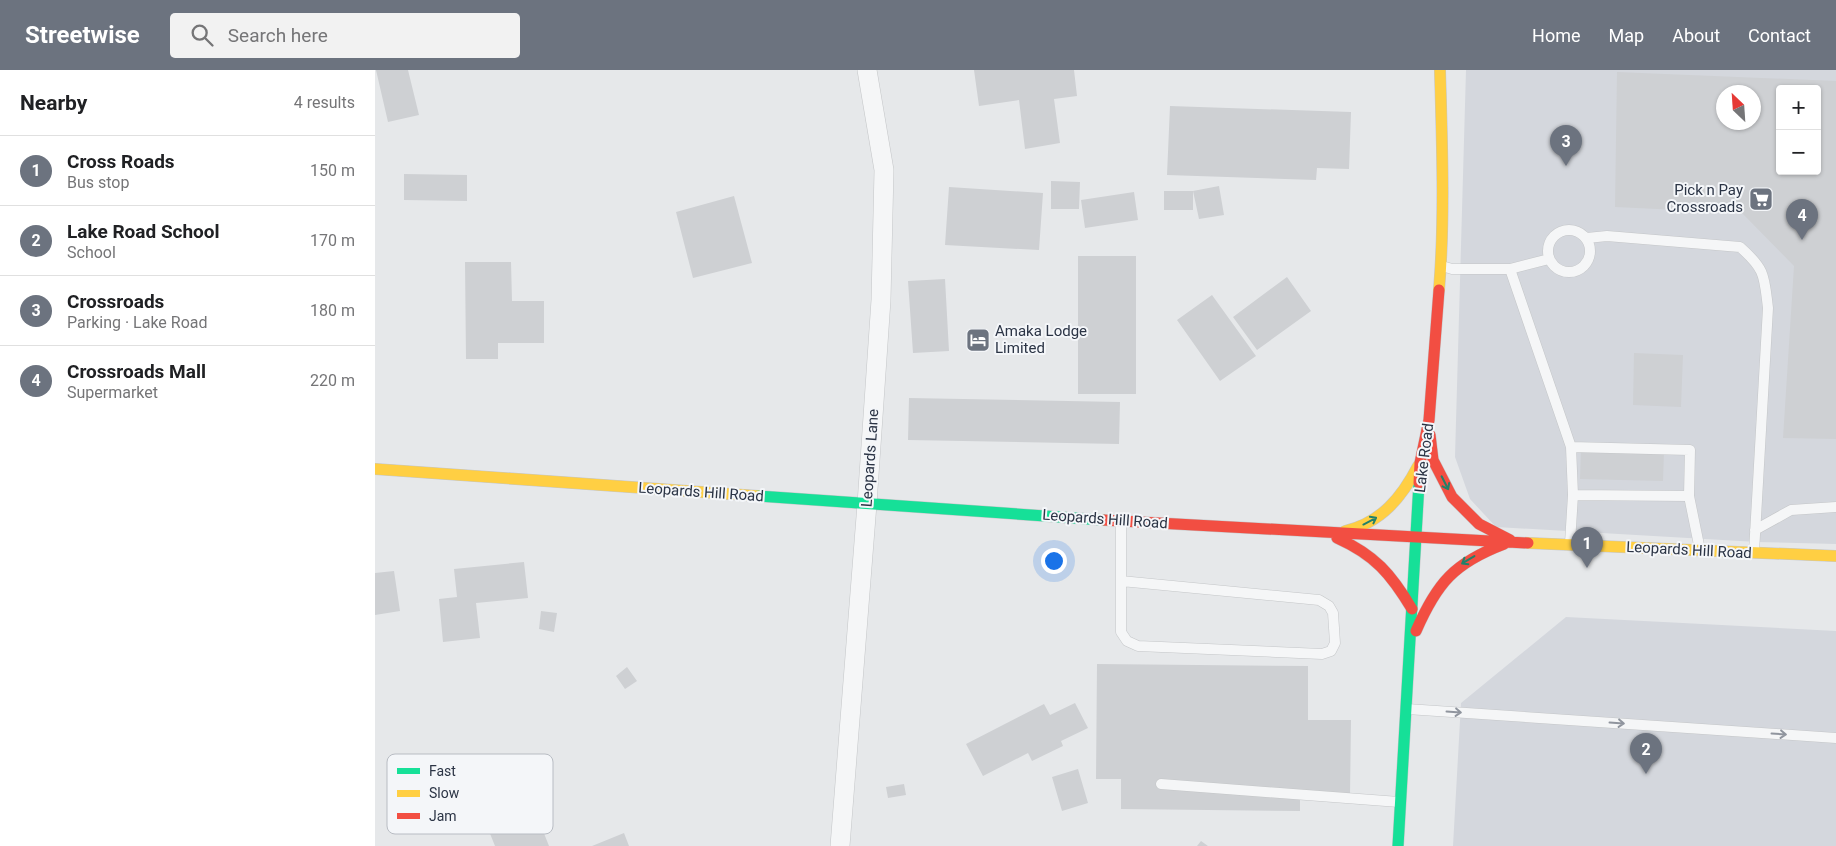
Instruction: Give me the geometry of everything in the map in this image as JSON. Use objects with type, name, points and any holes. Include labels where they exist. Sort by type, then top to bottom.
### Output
[{"type":"main road","name":"Lake Road","points":[[1398,846],[1420,463],[1429,420],[1441,266],[1443,157],[1440,70]]},
{"type":"main road","points":[[1429,420],[1433,460],[1452,497],[1479,524],[1513,542]]},
{"type":"main road","points":[[1324,533],[1349,531],[1372,522],[1391,507],[1409,486],[1420,463]]},
{"type":"main road","name":"Leopards Hill Road","points":[[375,469],[867,504],[1324,533],[1836,556]]},
{"type":"main road","points":[[1324,533],[1352,544],[1377,559],[1397,582],[1412,608]]},
{"type":"main road","points":[[1410,645],[1422,616],[1437,588],[1458,567],[1484,551],[1513,542]]},
{"type":"street","name":"Leopards Lane","points":[[840,846],[881,300],[884,170],[867,70]]},
{"type":"lane","points":[[1562,230],[1576,230],[1587,238],[1591,248],[1590,258],[1584,267],[1575,272],[1564,272],[1555,268],[1549,258],[1547,248],[1551,238],[1562,230]]},
{"type":"lane","points":[[1587,238],[1607,236],[1741,247],[1756,261],[1765,277],[1769,308],[1754,553]]},
{"type":"lane","points":[[1441,266],[1452,269],[1510,269],[1549,258]]},
{"type":"lane","points":[[1510,269],[1571,447],[1573,495],[1570,544]]},
{"type":"lane","points":[[1571,447],[1690,450],[1689,496],[1700,550]]},
{"type":"lane","points":[[1573,495],[1689,496]]},
{"type":"lane","points":[[1755,530],[1791,510],[1836,507]]},
{"type":"lane","points":[[1121,520],[1121,581],[1121,632],[1127,641],[1138,646],[1322,654],[1331,651],[1335,643],[1333,613],[1329,606],[1319,600],[1121,581]]},
{"type":"lane","points":[[1406,709],[1836,738]]},
{"type":"lane","points":[[1161,784],[1400,802]]},
{"type":"shaded area","points":[[1466,70],[1836,70],[1836,544],[1757,542],[1496,527],[1470,499],[1455,457]]},
{"type":"shaded area","points":[[1566,617],[1836,631],[1836,846],[1453,846],[1461,703]]},
{"type":"building","points":[[376,70],[408,70],[419,115],[388,122]]},
{"type":"building","points":[[974,70],[1074,70],[1077,96],[1054,99],[1060,143],[1025,149],[1019,100],[979,106]]},
{"type":"building","points":[[1617,72],[1836,81],[1836,439],[1783,438],[1794,266],[1742,213],[1615,207]]},
{"type":"building","points":[[1170,106],[1351,112],[1349,169],[1317,168],[1316,180],[1167,175]]},
{"type":"building","points":[[404,174],[467,175],[467,201],[404,200]]},
{"type":"building","points":[[1051,181],[1080,182],[1079,209],[1051,209]]},
{"type":"building","points":[[1219,186],[1224,215],[1199,219],[1193,191]]},
{"type":"building","points":[[949,187],[1043,193],[1039,250],[945,245]]},
{"type":"building","points":[[1164,191],[1193,191],[1193,210],[1164,210]]},
{"type":"building","points":[[1134,192],[1138,220],[1085,228],[1081,200]]},
{"type":"building","points":[[734,196],[752,263],[693,278],[676,212]]},
{"type":"building","points":[[1078,256],[1136,256],[1136,394],[1078,394]]},
{"type":"building","points":[[465,262],[511,262],[512,301],[544,301],[544,343],[498,343],[498,359],[466,359]]},
{"type":"building","points":[[1287,277],[1311,311],[1257,350],[1233,317]]},
{"type":"building","points":[[945,279],[949,351],[913,353],[908,281]]},
{"type":"building","points":[[1212,295],[1256,356],[1220,381],[1177,320]]},
{"type":"building","points":[[1634,353],[1683,355],[1681,407],[1633,405]]},
{"type":"building","points":[[909,398],[1120,402],[1119,444],[908,440]]},
{"type":"building","points":[[1581,450],[1664,452],[1663,481],[1580,479]]},
{"type":"building","points":[[524,562],[528,598],[476,603],[480,638],[443,642],[439,599],[457,597],[454,569]]},
{"type":"building","points":[[394,571],[400,611],[375,615],[375,573]]},
{"type":"building","points":[[541,611],[557,613],[554,632],[539,629]]},
{"type":"building","points":[[1097,664],[1308,666],[1308,720],[1351,720],[1350,796],[1300,795],[1300,811],[1121,809],[1121,779],[1096,779]]},
{"type":"building","points":[[627,667],[637,681],[625,689],[616,676]]},
{"type":"building","points":[[1075,703],[1088,728],[1061,741],[1063,746],[1032,761],[1028,753],[983,776],[966,744],[1044,704],[1050,715]]},
{"type":"building","points":[[1078,769],[1088,803],[1062,811],[1052,777]]},
{"type":"building","points":[[904,784],[906,795],[888,798],[886,787]]},
{"type":"building","points":[[624,833],[629,846],[592,846]]},
{"type":"building","points":[[490,834],[544,834],[549,846],[495,846]]},
{"type":"building","points":[[1201,841],[1208,846],[1197,846]]},
{"type":"traffic: fast","points":[[1398,846],[1419,483]]},
{"type":"traffic: fast","points":[[758,496],[1103,520]]},
{"type":"traffic: slow","points":[[1439,290],[1442,208],[1440,70]]},
{"type":"traffic: slow","points":[[1345,531],[1369,522],[1389,507],[1405,488],[1418,466]]},
{"type":"traffic: slow","points":[[375,469],[758,496]]},
{"type":"traffic: slow","points":[[1528,543],[1836,556]]},
{"type":"traffic: jam","points":[[1419,483],[1420,463],[1429,420],[1439,290]]},
{"type":"traffic: jam","points":[[1430,435],[1433,460],[1452,497],[1479,524],[1510,540]]},
{"type":"traffic: jam","points":[[1103,520],[1528,543]]},
{"type":"traffic: jam","points":[[1337,538],[1362,551],[1381,567],[1397,586],[1412,609]]},
{"type":"traffic: jam","points":[[1416,631],[1432,600],[1449,577],[1472,559],[1504,544]]},
{"type":"place","name":"Crossroads","points":[[1566,166]]},
{"type":"place","name":"Pick n Pay Crossroads","points":[[1761,199]]},
{"type":"place","name":"Crossroads Mall","points":[[1802,240]]},
{"type":"place","name":"Amaka Lodge Limited","points":[[978,340]]},
{"type":"place","name":"Cross Roads","points":[[1587,568]]},
{"type":"place","name":"Lake Road School","points":[[1646,774]]}]
